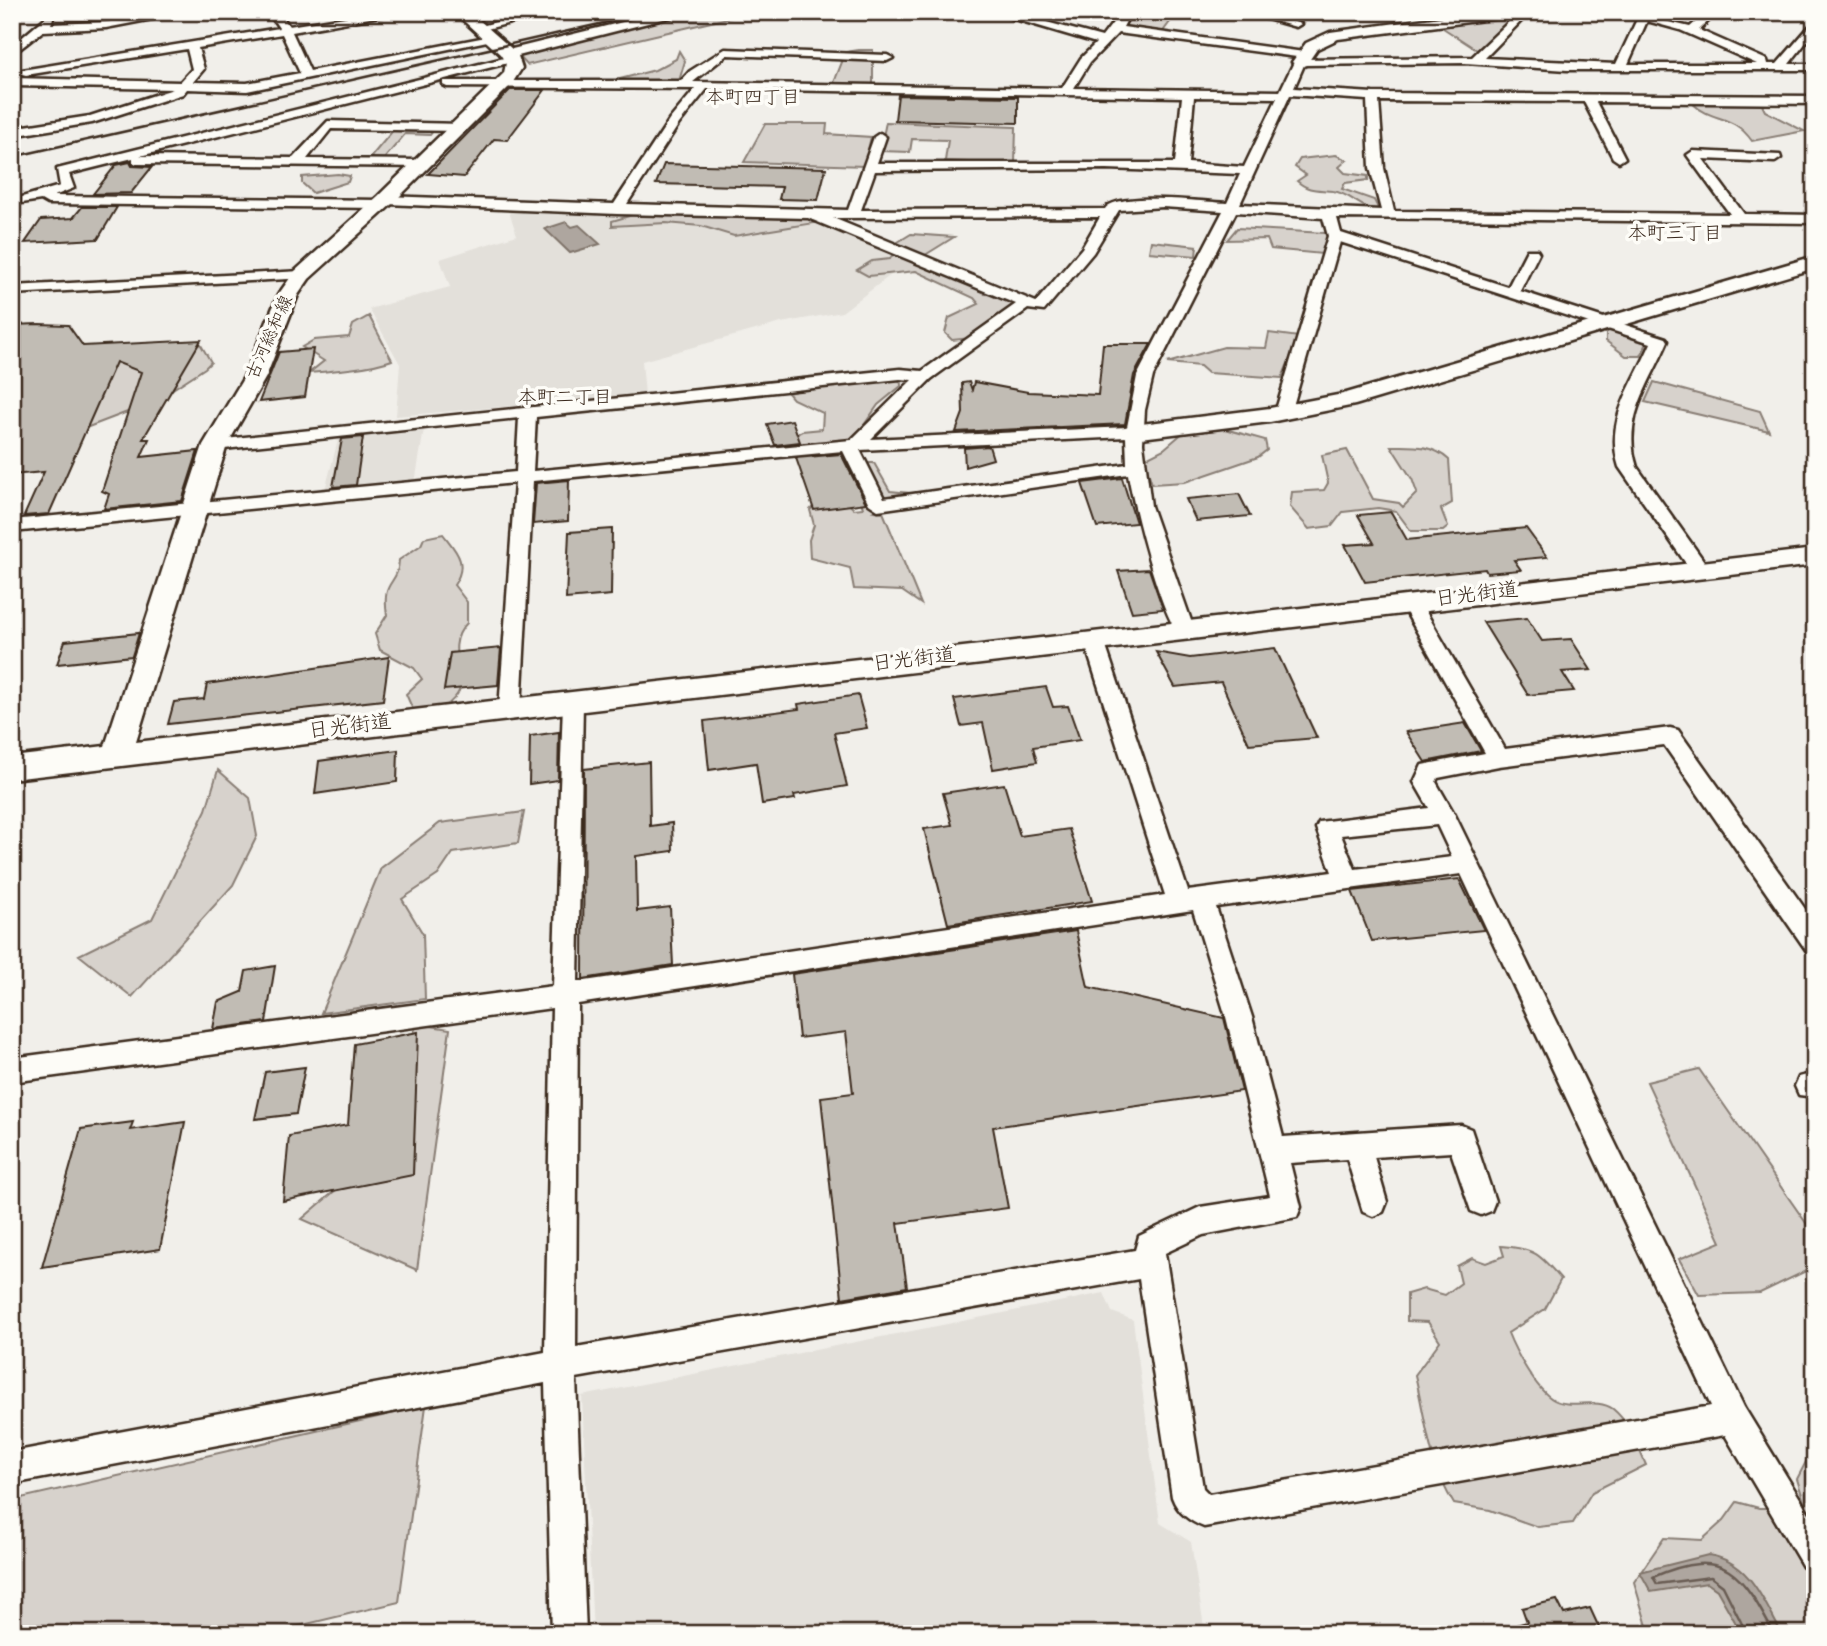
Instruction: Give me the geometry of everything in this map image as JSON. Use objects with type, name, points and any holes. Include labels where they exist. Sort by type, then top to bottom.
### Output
[{"type":"main road","points":[[461,12],[510,56],[684,12]]},
{"type":"main road","points":[[1305,54],[1335,35],[1515,12]]},
{"type":"main road","points":[[1376,13],[1401,25]]},
{"type":"main road","points":[[485,33],[551,18]]},
{"type":"main road","name":"古河総和線","points":[[117,755],[215,445],[255,377],[288,295],[302,275],[383,202],[504,83],[514,69],[510,56]]},
{"type":"main road","points":[[1133,432],[1283,413],[1382,391],[1815,262]]},
{"type":"main road","name":"日光街道","points":[[12,768],[1815,557]]},
{"type":"street","points":[[12,52],[57,12]]},
{"type":"street","points":[[39,28],[106,25],[184,12]]},
{"type":"street","points":[[273,12],[285,29],[306,74]]},
{"type":"street","points":[[12,75],[398,12]]},
{"type":"street","points":[[996,12],[1103,41]]},
{"type":"street","points":[[1067,90],[1085,60],[1115,29],[1126,12]]},
{"type":"street","points":[[1247,12],[1296,24]]},
{"type":"street","points":[[1296,24],[1302,12]]},
{"type":"street","points":[[1475,61],[1525,12]]},
{"type":"street","points":[[1691,31],[1713,13]]},
{"type":"street","points":[[1622,66],[1643,17],[1691,31],[1777,66]]},
{"type":"street","points":[[1777,66],[1815,23]]},
{"type":"street","points":[[1185,632],[1156,551],[1134,468],[1133,432],[1145,376],[1232,206],[1305,54],[1304,41],[1296,24]]},
{"type":"street","points":[[1115,29],[1305,54],[1475,61],[1529,66],[1622,66],[1813,102]]},
{"type":"street","points":[[12,82],[247,87],[485,33]]},
{"type":"street","points":[[12,132],[92,119],[179,91],[187,85],[198,69],[191,44]]},
{"type":"street","points":[[683,86],[694,73],[725,52],[887,58]]},
{"type":"street","points":[[19,201],[67,188],[62,172],[510,56]]},
{"type":"street","points":[[409,84],[1067,90],[1589,100],[1714,83],[1777,66],[1815,67]]},
{"type":"street","points":[[617,210],[674,122],[703,86]]},
{"type":"street","points":[[1181,165],[1188,93]]},
{"type":"street","points":[[1373,97],[1377,168],[1388,213]]},
{"type":"street","points":[[1589,100],[1619,158]]},
{"type":"street","points":[[12,117],[92,119]]},
{"type":"street","points":[[297,162],[328,125],[459,127]]},
{"type":"street","points":[[853,215],[880,137]]},
{"type":"street","points":[[1740,218],[1693,155],[1775,158]]},
{"type":"street","points":[[107,159],[422,164]]},
{"type":"street","points":[[870,167],[1181,165],[1249,171]]},
{"type":"street","points":[[19,201],[383,202],[853,215],[1112,213]]},
{"type":"street","points":[[811,214],[1039,308],[1069,276],[1112,213],[1114,206],[1163,203],[1329,214],[1815,219]]},
{"type":"street","points":[[1283,413],[1335,236],[1329,214]]},
{"type":"street","points":[[1335,236],[1660,341],[1643,383],[1622,417],[1619,450],[1701,571]]},
{"type":"street","points":[[1510,293],[1520,283],[1524,267],[1532,253]]},
{"type":"street","points":[[12,290],[302,275]]},
{"type":"street","points":[[852,445],[925,376],[1025,304]]},
{"type":"street","points":[[215,445],[900,374],[925,376]]},
{"type":"street","points":[[510,710],[528,413]]},
{"type":"street","points":[[12,526],[852,445],[1133,432]]},
{"type":"street","points":[[852,445],[878,504],[1134,468]]},
{"type":"street","points":[[1412,605],[1499,758]]},
{"type":"street","points":[[1094,641],[1191,901],[1239,1017],[1287,1207],[1200,1221],[1149,1246],[1188,1497],[1204,1511],[1733,1418]]},
{"type":"street","points":[[569,1634],[560,1365],[565,995],[573,703]]},
{"type":"street","points":[[1815,943],[1670,736],[1499,758],[1430,771],[1425,782],[1444,815],[1733,1418],[1815,1555]]},
{"type":"street","points":[[1347,880],[1327,828],[1444,815]]},
{"type":"street","points":[[12,1070],[565,995],[1191,901],[1467,864]]},
{"type":"street","points":[[1273,1151],[1461,1138],[1480,1201]]},
{"type":"street","points":[[1357,1145],[1373,1202]]},
{"type":"street","points":[[12,1468],[560,1365],[1151,1262]]},
{"type":"shaded area","points":[[698,12],[754,12],[527,65],[517,54]]},
{"type":"shaded area","points":[[1130,16],[1173,18],[1161,34],[1121,29]]},
{"type":"shaded area","points":[[1514,17],[1477,50],[1440,26]]},
{"type":"shaded area","points":[[873,50],[873,86],[833,85],[846,52]]},
{"type":"shaded area","points":[[679,51],[685,61],[679,81],[616,80],[655,70],[676,59]]},
{"type":"shaded area","points":[[1706,98],[1761,103],[1765,111],[1804,131],[1752,141],[1737,126],[1708,114],[1693,104]]},
{"type":"shaded area","points":[[886,122],[1016,127],[1015,164],[945,161],[948,140],[912,139],[910,152],[880,151]]},
{"type":"shaded area","points":[[765,124],[827,124],[826,134],[871,137],[864,166],[744,162]]},
{"type":"shaded area","points":[[395,128],[434,130],[430,135],[405,134],[384,159],[370,158]]},
{"type":"shaded area","points":[[1336,155],[1347,160],[1339,167],[1345,173],[1368,176],[1368,180],[1345,183],[1342,189],[1374,200],[1379,210],[1366,207],[1339,192],[1310,188],[1297,181],[1306,175],[1295,167],[1300,159]]},
{"type":"shaded area","points":[[338,174],[350,176],[348,182],[313,193],[302,183],[302,177]]},
{"type":"shaded area","points":[[508,209],[626,216],[806,220],[908,262],[842,312],[781,323],[642,361],[645,395],[396,416],[400,364],[369,309],[450,287],[440,259],[517,235]]},
{"type":"shaded area","points":[[636,214],[812,218],[820,222],[734,236],[701,226],[666,223],[612,226],[612,221]]},
{"type":"shaded area","points":[[1237,228],[1325,233],[1327,237],[1322,254],[1271,249],[1267,239],[1227,240]]},
{"type":"shaded area","points":[[911,234],[954,237],[922,257],[893,245]]},
{"type":"shaded area","points":[[1151,241],[1197,246],[1196,256],[1149,252]]},
{"type":"shaded area","points":[[894,252],[986,291],[985,294],[1014,295],[1029,308],[982,337],[952,340],[945,333],[949,318],[979,304],[974,298],[916,271],[868,276],[857,270],[872,261],[890,259]]},
{"type":"shaded area","points":[[369,316],[392,360],[363,367],[309,373],[324,361],[302,347],[314,340],[349,337],[353,325]]},
{"type":"shaded area","points":[[1613,330],[1648,341],[1641,356],[1626,356],[1606,341],[1606,331]]},
{"type":"shaded area","points":[[1269,333],[1299,337],[1282,378],[1208,373],[1200,366],[1167,363],[1224,347],[1266,348]]},
{"type":"shaded area","points":[[193,341],[201,345],[211,362],[205,368],[151,403],[70,434],[12,371]]},
{"type":"shaded area","points":[[868,371],[900,371],[901,386],[878,405],[859,432],[837,452],[810,454],[780,448],[780,443],[802,431],[822,429],[823,413],[793,399],[788,393]]},
{"type":"shaded area","points":[[1654,382],[1760,411],[1769,431],[1645,402]]},
{"type":"shaded area","points":[[1218,427],[1265,440],[1267,450],[1258,457],[1185,482],[1152,484],[1144,459],[1164,449],[1185,431]]},
{"type":"shaded area","points":[[424,429],[415,483],[325,490],[339,436]]},
{"type":"shaded area","points":[[1391,446],[1429,449],[1449,460],[1452,503],[1441,509],[1448,527],[1443,531],[1411,531],[1396,511],[1378,508],[1343,512],[1332,526],[1309,529],[1290,507],[1292,492],[1324,490],[1328,483],[1322,455],[1347,450],[1373,499],[1399,503],[1403,507],[1417,493],[1412,479]]},
{"type":"shaded area","points":[[865,463],[874,463],[890,491],[910,493],[874,511],[883,512],[921,604],[902,591],[854,589],[850,568],[810,558],[809,540],[814,525],[810,510],[821,497],[845,501],[854,509],[863,508],[855,481]]},
{"type":"shaded area","points":[[443,534],[459,558],[460,570],[454,585],[467,602],[467,623],[460,632],[456,650],[459,691],[440,711],[413,710],[406,694],[422,679],[414,668],[380,650],[375,634],[387,615],[386,595],[396,575],[399,560],[421,545],[424,538]]},
{"type":"shaded area","points":[[218,770],[250,798],[257,836],[233,885],[132,997],[79,955],[152,919],[206,810]]},
{"type":"shaded area","points":[[524,812],[518,843],[453,853],[438,875],[402,899],[423,934],[425,999],[321,1013],[381,868],[440,823]]},
{"type":"shaded area","points":[[417,1024],[450,1029],[417,1270],[302,1219],[358,1171]]},
{"type":"shaded area","points":[[1699,1069],[1813,1233],[1808,1270],[1760,1293],[1699,1295],[1679,1259],[1721,1242],[1647,1082]]},
{"type":"shaded area","points":[[1501,1246],[1521,1248],[1536,1254],[1561,1279],[1545,1309],[1508,1333],[1527,1370],[1540,1388],[1554,1400],[1568,1404],[1599,1404],[1613,1409],[1629,1428],[1646,1465],[1592,1492],[1573,1523],[1538,1527],[1490,1510],[1454,1504],[1439,1474],[1429,1442],[1415,1375],[1440,1341],[1428,1322],[1407,1321],[1407,1294],[1424,1289],[1445,1295],[1461,1283],[1457,1266],[1472,1258],[1486,1263],[1504,1256]]},
{"type":"shaded area","points":[[1104,1293],[1112,1312],[1133,1320],[1160,1523],[1191,1542],[1205,1634],[593,1634],[582,1396]]},
{"type":"shaded area","points":[[426,1406],[399,1602],[265,1634],[12,1634],[12,1500]]},
{"type":"shaded area","points":[[1815,1452],[1815,1634],[1653,1634],[1647,1626],[1634,1582],[1664,1538],[1702,1540],[1724,1520],[1737,1502],[1759,1508],[1806,1508],[1797,1479],[1810,1454]]},
{"type":"water","points":[[566,222],[572,227],[579,225],[600,244],[570,253],[545,229]]},
{"type":"water","points":[[1708,1555],[1735,1565],[1745,1574],[1754,1584],[1782,1634],[1742,1634],[1717,1590],[1707,1583],[1651,1592],[1640,1572]]},
{"type":"building","points":[[510,90],[545,90],[507,140],[494,139],[464,177],[428,174]]},
{"type":"building","points":[[898,95],[1018,97],[1018,123],[895,120]]},
{"type":"building","points":[[130,162],[132,166],[152,167],[131,193],[93,194],[116,165]]},
{"type":"building","points":[[664,164],[826,168],[818,200],[779,199],[782,187],[656,184]]},
{"type":"building","points":[[82,207],[117,207],[98,239],[25,243],[41,220],[73,218]]},
{"type":"building","points":[[12,325],[68,325],[83,346],[201,340],[143,439],[149,439],[141,457],[198,451],[182,501],[104,509],[109,494],[102,491],[141,372],[116,362],[49,514],[24,516],[44,472],[12,475]]},
{"type":"building","points":[[1103,344],[1151,344],[1134,375],[1125,424],[956,432],[963,413],[962,383],[969,382],[972,390],[974,382],[1028,392],[1098,395]]},
{"type":"building","points":[[313,349],[305,397],[259,402],[279,352]]},
{"type":"building","points":[[792,420],[800,442],[775,445],[767,424]]},
{"type":"building","points":[[363,437],[356,485],[333,487],[342,439]]},
{"type":"building","points":[[989,446],[993,459],[965,467],[964,448]]},
{"type":"building","points":[[841,454],[866,503],[814,510],[796,458]]},
{"type":"building","points":[[1122,478],[1136,523],[1097,527],[1082,483]]},
{"type":"building","points":[[569,480],[568,521],[533,524],[536,483]]},
{"type":"building","points":[[1239,494],[1250,516],[1196,521],[1186,499]]},
{"type":"building","points":[[1391,512],[1407,540],[1526,528],[1547,557],[1514,560],[1521,570],[1487,573],[1485,569],[1365,582],[1345,545],[1374,543],[1358,515]]},
{"type":"building","points":[[612,529],[611,595],[566,599],[569,532]]},
{"type":"building","points":[[1149,569],[1163,609],[1132,612],[1118,571]]},
{"type":"building","points":[[1527,618],[1542,641],[1571,639],[1591,670],[1562,672],[1574,691],[1528,695],[1483,622]]},
{"type":"building","points":[[139,633],[132,656],[57,664],[65,641]]},
{"type":"building","points":[[501,648],[498,685],[444,690],[450,653]]},
{"type":"building","points":[[1275,648],[1317,738],[1249,744],[1221,682],[1175,687],[1156,652],[1190,658]]},
{"type":"building","points":[[389,657],[383,700],[168,724],[174,702],[204,699],[207,684]]},
{"type":"building","points":[[1046,687],[1053,707],[1068,706],[1080,740],[1033,747],[1037,762],[993,769],[983,723],[961,726],[954,699]]},
{"type":"building","points":[[858,695],[867,728],[834,733],[847,786],[794,795],[795,799],[762,804],[756,763],[709,770],[704,721],[799,709],[798,704]]},
{"type":"building","points":[[1465,723],[1481,751],[1425,762],[1406,732]]},
{"type":"building","points":[[559,732],[558,780],[529,784],[530,736]]},
{"type":"building","points":[[398,750],[397,782],[315,794],[319,761]]},
{"type":"building","points":[[649,762],[650,826],[672,823],[673,851],[636,856],[637,911],[670,907],[673,965],[583,979],[584,769]]},
{"type":"building","points":[[1004,784],[1020,836],[1069,829],[1092,901],[948,924],[924,829],[952,825],[943,793]]},
{"type":"building","points":[[1459,879],[1484,930],[1372,941],[1352,891]]},
{"type":"building","points":[[1076,931],[1088,987],[1224,1018],[1242,1091],[993,1127],[1008,1208],[898,1223],[907,1287],[842,1298],[821,1097],[853,1093],[846,1032],[799,1038],[792,974]]},
{"type":"building","points":[[275,966],[266,1022],[213,1029],[218,1002],[242,992],[246,971]]},
{"type":"building","points":[[418,1032],[413,1175],[283,1201],[289,1136],[348,1125],[354,1044]]},
{"type":"building","points":[[305,1067],[296,1114],[255,1119],[265,1072]]},
{"type":"building","points":[[133,1122],[130,1130],[185,1122],[160,1249],[42,1267],[81,1129]]},
{"type":"building","points":[[1557,1600],[1564,1614],[1590,1608],[1602,1634],[1517,1634],[1516,1625],[1527,1622],[1522,1608]]},
{"type":"railway","points":[[12,157],[652,12]]},
{"type":"district","name":"本町四丁目","points":[[753,99]]},
{"type":"district","name":"本町三丁目","points":[[1675,235]]},
{"type":"district","name":"本町二丁目","points":[[565,399]]}]
